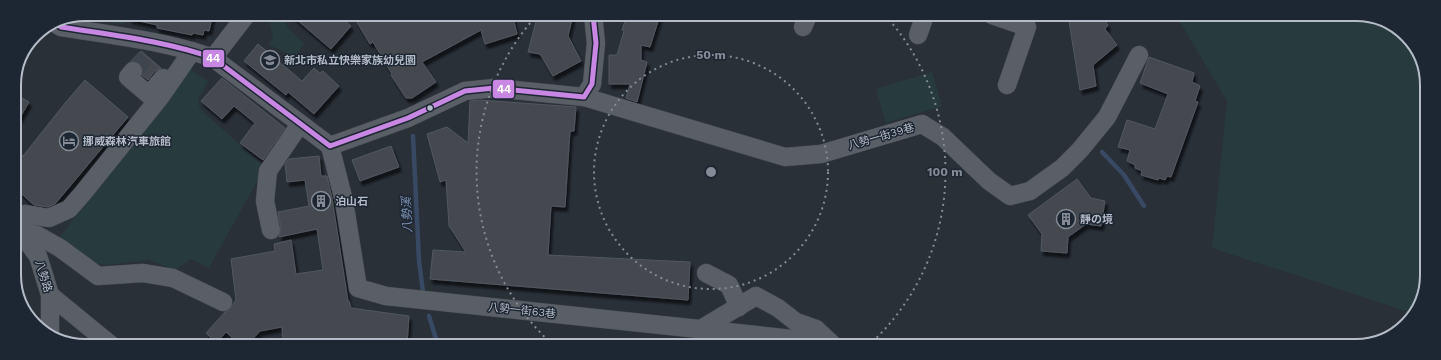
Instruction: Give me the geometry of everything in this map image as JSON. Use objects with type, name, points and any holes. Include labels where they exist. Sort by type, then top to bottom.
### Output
[{"type":"street","points":[[213,58],[242,21]]},
{"type":"street","points":[[60,26],[150,49],[187,50],[213,58],[330,146],[408,118],[465,92],[494,88],[584,98],[592,84],[596,42],[593,21]]},
{"type":"street","points":[[918,35],[923,21]]},
{"type":"street","points":[[1008,85],[1027,27],[1010,21]]},
{"type":"street","points":[[133,71],[128,77],[149,95],[187,50]]},
{"type":"street","points":[[21,219],[25,214],[50,218],[69,209],[161,96],[187,50]]},
{"type":"street","name":"八勢一街39巷","points":[[584,98],[785,157],[820,154],[922,124],[943,137],[989,181],[1010,196],[1030,191],[1062,168],[1080,150],[1107,117],[1140,55]]},
{"type":"street","points":[[271,230],[265,201],[268,171],[300,124]]},
{"type":"street","name":"八勢一街63巷","points":[[330,146],[344,201],[358,288],[386,296],[801,339]]},
{"type":"street","points":[[21,227],[60,248],[98,276],[143,273],[173,278],[223,302]]},
{"type":"street","name":"八勢路","points":[[21,232],[38,256],[50,295],[50,328]]},
{"type":"street","points":[[702,329],[739,307],[730,285],[706,273]]},
{"type":"street","points":[[50,295],[105,339]]},
{"type":"street","name":"八勢一街63巷","points":[[739,307],[756,296],[778,308],[796,322],[816,329],[828,339]]},
{"type":"green space","points":[[102,21],[127,21],[124,24]]},
{"type":"green space","points":[[272,21],[285,21],[288,28],[304,44],[295,57],[269,45],[273,36],[270,23]]},
{"type":"green space","points":[[1180,21],[1369,22],[1377,24],[1395,34],[1407,46],[1415,60],[1419,72],[1420,85],[1420,275],[1419,288],[1415,300],[1408,312],[1212,248],[1227,101]]},
{"type":"green space","points":[[190,69],[208,81],[198,100],[200,109],[265,167],[209,268],[191,259],[175,270],[149,260],[106,265],[89,262],[57,241]]},
{"type":"green space","points":[[932,72],[942,106],[886,123],[876,89]]},
{"type":"building","points":[[139,21],[211,21],[209,31],[204,30],[203,35],[193,33],[192,35],[157,28],[157,25]]},
{"type":"building","points":[[298,21],[345,21],[351,26],[331,49]]},
{"type":"building","points":[[356,21],[514,21],[517,34],[485,44],[481,30],[422,62],[436,82],[412,98],[406,98],[391,75],[392,74],[373,42],[370,44]]},
{"type":"building","points":[[536,21],[572,21],[568,36],[581,61],[553,76],[540,54],[528,52]]},
{"type":"building","points":[[625,21],[658,21],[650,47],[641,45],[641,60],[647,62],[637,102],[626,98],[630,84],[609,84],[609,55],[617,55],[624,31],[622,30]]},
{"type":"building","points":[[1069,21],[1105,21],[1108,25],[1105,29],[1117,45],[1093,65],[1096,86],[1080,90]]},
{"type":"building","points":[[258,44],[302,81],[314,68],[320,73],[323,71],[339,86],[314,114],[288,92],[286,95],[244,61]]},
{"type":"building","points":[[141,51],[161,68],[155,71],[148,80],[142,75],[143,68],[140,63],[133,61]]},
{"type":"building","points":[[1149,57],[1194,73],[1192,82],[1200,86],[1195,101],[1198,102],[1171,177],[1167,176],[1165,180],[1159,178],[1158,180],[1141,175],[1142,171],[1135,168],[1135,165],[1127,161],[1130,150],[1118,147],[1127,120],[1155,129],[1168,94],[1140,83]]},
{"type":"building","points":[[222,78],[285,128],[263,160],[240,143],[255,123],[234,106],[222,119],[201,101]]},
{"type":"building","points":[[85,80],[128,117],[55,204],[48,207],[34,205],[21,193],[21,154],[23,156]]},
{"type":"building","points":[[21,97],[29,102],[21,116]]},
{"type":"building","points":[[480,100],[576,107],[574,131],[570,131],[565,207],[551,206],[548,255],[690,262],[688,300],[430,279],[433,250],[466,252],[449,226],[446,180],[440,182],[427,134],[447,127],[468,143],[470,101]]},
{"type":"building","points":[[391,146],[399,167],[360,181],[352,160]]},
{"type":"building","points":[[319,156],[321,176],[327,176],[332,198],[348,301],[351,308],[409,316],[407,339],[283,339],[282,327],[260,331],[253,339],[234,339],[226,332],[220,339],[212,339],[206,333],[225,312],[229,310],[236,300],[231,259],[275,251],[274,244],[291,240],[296,274],[323,270],[317,229],[279,237],[281,228],[278,212],[309,206],[305,180],[287,182],[285,164],[289,159]]},
{"type":"building","name":"靜の境","points":[[1077,179],[1091,198],[1105,201],[1101,226],[1086,224],[1068,237],[1067,253],[1041,251],[1042,234],[1028,215]]},
{"type":"waterway","name":"八勢溪","points":[[413,136],[419,261],[423,292]]},
{"type":"waterway","points":[[1102,152],[1124,175],[1144,206]]},
{"type":"waterway","name":"八勢溪","points":[[429,316],[436,339]]},
{"type":"tunnel","points":[[133,71],[147,56]]},
{"type":"transit line","name":"44","points":[[60,26],[157,43],[213,58],[330,146],[408,118],[465,91],[494,88],[584,97],[592,84],[596,43],[594,21]]},
{"type":"place","name":"新北市私立快樂家族幼兒園","points":[[270,60]]},
{"type":"place","name":"挪威森林汽車旅館","points":[[69,141]]},
{"type":"place","name":"泊山石","points":[[321,201]]},
{"type":"place","name":"靜の境","points":[[1066,219]]}]
